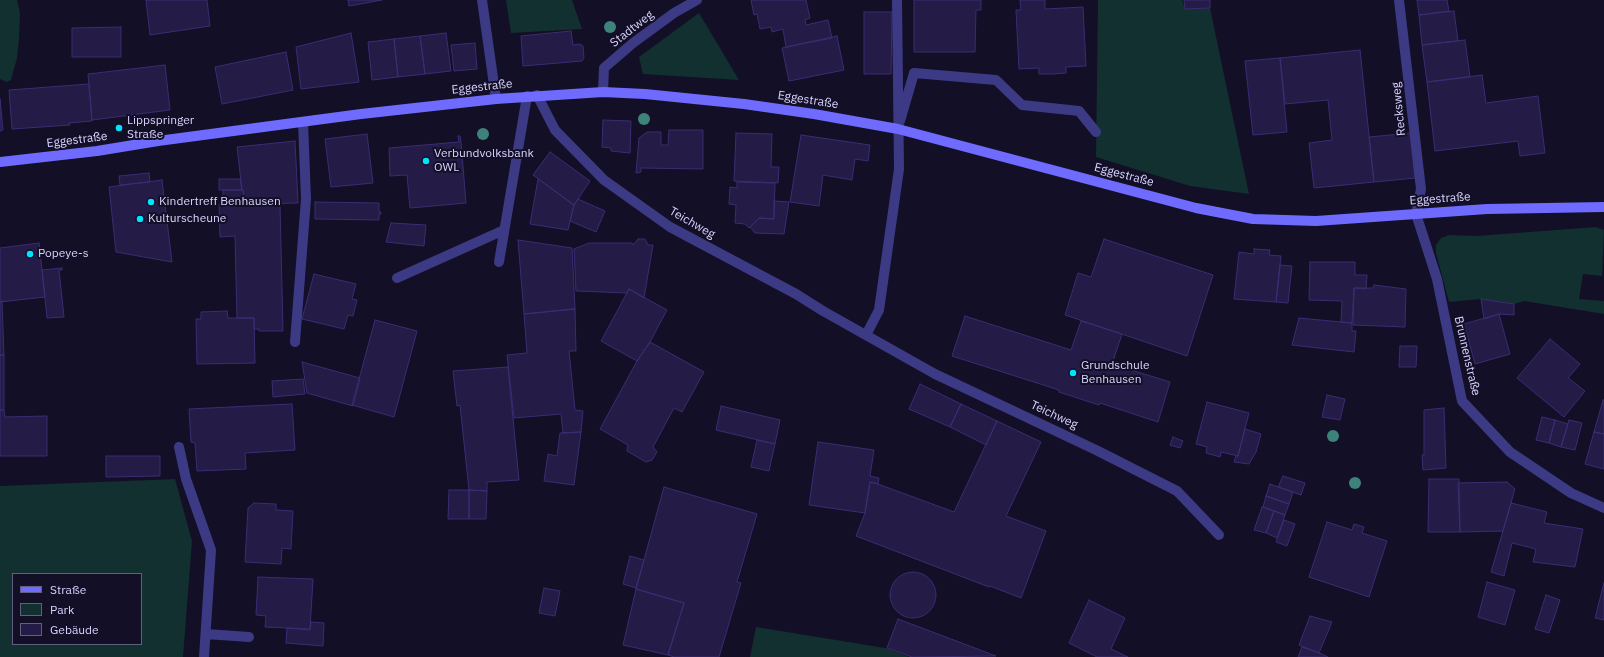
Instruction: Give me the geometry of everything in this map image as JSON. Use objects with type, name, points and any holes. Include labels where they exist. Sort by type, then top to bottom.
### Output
[{"type":"main road","name":"Eggestraße","points":[[0,162],[97,151],[158,141],[303,122],[496,99],[603,92],[645,94],[744,104],[814,114],[898,129],[1196,208],[1254,219],[1316,221],[1487,209],[1604,207]]},
{"type":"street","points":[[482,0],[496,99]]},
{"type":"street","name":"Stadtweg","points":[[603,92],[604,68],[633,43],[674,13],[697,0]]},
{"type":"street","points":[[866,336],[879,310],[899,170],[897,0]]},
{"type":"street","name":"Recksweg","points":[[1399,0],[1420,189],[1416,214]]},
{"type":"street","points":[[898,129],[914,73],[996,80],[1022,105],[1079,112],[1096,132]]},
{"type":"street","points":[[499,262],[504,230],[532,96]]},
{"type":"street","name":"Teichweg","points":[[532,96],[555,130],[604,180],[670,227],[796,294],[866,336],[935,374],[1090,446],[1177,491],[1219,535]]},
{"type":"street","points":[[296,342],[306,199],[303,122]]},
{"type":"street","name":"Brunnenstraße","points":[[1416,214],[1437,279],[1462,401],[1510,452],[1571,493],[1604,508]]},
{"type":"street","points":[[397,278],[504,230]]},
{"type":"street","points":[[179,447],[186,479],[211,550],[204,657]]},
{"type":"street","points":[[206,634],[249,637]]},
{"type":"green space","points":[[0,0],[17,0],[20,13],[17,58],[11,80],[7,82],[0,79]]},
{"type":"green space","points":[[506,0],[572,0],[582,29],[511,33]]},
{"type":"green space","points":[[1098,0],[1182,0],[1185,9],[1210,8],[1249,194],[1190,186],[1096,157]]},
{"type":"green space","points":[[699,13],[739,80],[643,74],[639,57]]},
{"type":"green space","points":[[1596,227],[1604,230],[1602,276],[1583,274],[1579,299],[1604,301],[1604,314],[1524,301],[1514,304],[1481,299],[1449,302],[1436,253],[1436,245],[1441,238],[1449,235],[1476,236]]},
{"type":"green space","points":[[175,479],[192,541],[183,657],[0,657],[0,486]]},
{"type":"green space","points":[[756,627],[885,648],[909,657],[750,657]]},
{"type":"building","points":[[146,0],[207,0],[210,26],[150,35]]},
{"type":"building","points":[[348,0],[382,0],[349,6]]},
{"type":"building","points":[[751,0],[806,0],[810,18],[805,20],[806,25],[828,20],[832,38],[786,47],[783,29],[772,32],[771,27],[760,29],[757,14],[754,15]]},
{"type":"building","points":[[914,0],[981,0],[981,10],[976,10],[975,52],[914,52]]},
{"type":"building","points":[[1020,0],[1045,0],[1045,9],[1083,7],[1086,66],[1066,67],[1066,73],[1053,74],[1039,74],[1039,68],[1019,69],[1016,10],[1021,10]]},
{"type":"building","points":[[1184,0],[1210,0],[1210,8],[1185,9]]},
{"type":"building","points":[[1417,0],[1447,0],[1449,11],[1419,15]]},
{"type":"building","points":[[1454,11],[1458,41],[1422,45],[1419,15]]},
{"type":"building","points":[[864,12],[892,12],[891,74],[864,74]]},
{"type":"building","points":[[121,27],[121,57],[72,57],[72,28]]},
{"type":"building","points":[[571,31],[573,45],[580,44],[583,46],[584,58],[582,61],[523,66],[521,36]]},
{"type":"building","points":[[351,33],[359,82],[301,89],[296,47]]},
{"type":"building","points":[[446,33],[451,71],[425,74],[420,36]]},
{"type":"building","points":[[420,36],[425,74],[398,77],[394,39]]},
{"type":"building","points":[[837,36],[844,70],[789,81],[782,48]]},
{"type":"building","points":[[394,39],[398,77],[372,80],[368,42]]},
{"type":"building","points":[[1465,40],[1470,77],[1427,82],[1422,45]]},
{"type":"building","points":[[475,43],[477,69],[454,71],[451,45]]},
{"type":"building","points":[[1360,50],[1374,182],[1314,188],[1309,143],[1332,140],[1328,100],[1285,104],[1280,58]]},
{"type":"building","points":[[286,52],[293,90],[222,104],[215,67]]},
{"type":"building","points":[[1280,58],[1287,132],[1253,135],[1245,61]]},
{"type":"building","points":[[165,65],[170,110],[92,120],[88,74]]},
{"type":"building","points":[[1482,75],[1486,103],[1538,96],[1545,153],[1520,156],[1518,141],[1435,151],[1427,82]]},
{"type":"building","points":[[89,84],[92,121],[69,123],[70,125],[12,129],[9,90]]},
{"type":"building","points":[[0,99],[3,130],[0,131]]},
{"type":"building","points":[[603,120],[631,121],[630,153],[611,151],[611,148],[602,147]]},
{"type":"building","points":[[669,130],[703,130],[703,169],[641,168],[641,172],[636,173],[639,138],[647,132],[661,132],[661,145],[668,145]]},
{"type":"building","points":[[736,133],[772,134],[771,167],[779,167],[778,183],[734,181]]},
{"type":"building","points":[[1411,133],[1415,178],[1374,182],[1369,137]]},
{"type":"building","points":[[367,134],[373,183],[331,187],[325,139]]},
{"type":"building","points":[[801,135],[870,145],[868,161],[855,159],[852,180],[823,175],[819,206],[790,202]]},
{"type":"building","name":"Verbundvolksbank OWL","points":[[458,136],[460,136],[461,142],[466,203],[410,208],[407,175],[390,176],[389,148],[459,142]]},
{"type":"building","points":[[295,141],[298,203],[245,204],[237,147]]},
{"type":"building","points":[[550,152],[590,181],[574,205],[533,175]]},
{"type":"building","points":[[149,173],[150,182],[120,185],[119,176]]},
{"type":"building","points":[[219,179],[240,179],[242,190],[219,190]]},
{"type":"building","points":[[538,179],[574,205],[568,230],[530,224]]},
{"type":"building","name":"Kulturscheune","points":[[162,180],[172,262],[116,252],[109,187]]},
{"type":"building","points":[[737,182],[775,183],[774,219],[759,218],[749,228],[745,224],[735,223],[736,205],[729,204],[730,187],[737,188]]},
{"type":"building","points":[[223,190],[243,190],[245,204],[223,204]]},
{"type":"building","points":[[578,199],[605,211],[596,232],[570,221],[574,205]]},
{"type":"building","points":[[774,201],[789,202],[784,234],[755,233],[750,227],[759,218],[774,219]]},
{"type":"building","points":[[315,202],[379,203],[379,212],[381,212],[381,214],[379,214],[379,220],[315,219]]},
{"type":"building","points":[[280,203],[283,331],[259,331],[259,329],[254,329],[254,318],[237,318],[235,236],[220,237],[219,204]]},
{"type":"building","points":[[391,223],[426,225],[424,246],[386,242]]},
{"type":"building","points":[[638,239],[645,239],[648,245],[653,245],[644,298],[629,289],[627,293],[576,291],[574,249],[589,243],[634,244]]},
{"type":"building","points":[[1104,239],[1213,275],[1187,356],[1065,315],[1078,273],[1091,277]]},
{"type":"building","points":[[518,240],[572,248],[575,309],[524,314]]},
{"type":"building","points":[[39,243],[45,297],[0,302],[0,248]]},
{"type":"building","points":[[1254,249],[1270,250],[1269,255],[1281,256],[1276,302],[1234,299],[1239,252],[1254,254]]},
{"type":"building","points":[[1310,262],[1355,262],[1355,275],[1367,275],[1366,289],[1354,288],[1352,323],[1341,322],[1342,301],[1309,300]]},
{"type":"building","points":[[1280,265],[1292,266],[1288,303],[1276,302]]},
{"type":"building","points":[[62,268],[62,270],[59,270],[64,317],[47,318],[42,270]]},
{"type":"building","points":[[314,274],[356,284],[352,299],[357,300],[353,316],[348,315],[344,329],[302,319]]},
{"type":"building","points":[[1374,285],[1406,289],[1405,327],[1353,325],[1354,288],[1373,288]]},
{"type":"building","points":[[629,289],[667,310],[650,342],[637,361],[601,341]]},
{"type":"building","points":[[1481,299],[1514,304],[1514,315],[1499,314],[1484,319]]},
{"type":"building","points":[[2,301],[4,355],[0,355],[0,302]]},
{"type":"building","points":[[575,309],[576,351],[569,351],[575,410],[583,411],[581,432],[563,433],[561,414],[514,418],[507,355],[527,353],[524,314]]},
{"type":"building","points":[[227,311],[228,318],[254,318],[255,363],[197,364],[196,319],[201,319],[201,312]]},
{"type":"building","points":[[1499,314],[1510,354],[1475,364],[1464,324]]},
{"type":"building","name":"Grundschule Benhausen","points":[[965,316],[1071,350],[1081,321],[1122,334],[1112,364],[1170,382],[1158,422],[1100,403],[1099,405],[1059,392],[1059,390],[952,356]]},
{"type":"building","points":[[1299,318],[1352,323],[1352,331],[1356,331],[1354,352],[1292,345]]},
{"type":"building","points":[[375,320],[417,331],[394,417],[352,405]]},
{"type":"building","points":[[1550,339],[1580,364],[1568,378],[1585,391],[1564,417],[1517,378]]},
{"type":"building","points":[[650,342],[704,372],[682,412],[674,408],[653,447],[657,452],[652,460],[646,462],[627,451],[628,445],[600,429],[637,361]]},
{"type":"building","points":[[1400,346],[1417,346],[1416,367],[1399,367]]},
{"type":"building","points":[[0,355],[4,355],[4,410],[0,410]]},
{"type":"building","points":[[302,362],[360,378],[353,406],[307,393]]},
{"type":"building","points":[[508,367],[519,480],[487,482],[487,491],[469,490],[460,405],[457,406],[453,371]]},
{"type":"building","points":[[303,379],[305,394],[273,397],[272,381]]},
{"type":"building","points":[[920,384],[961,404],[950,427],[909,409]]},
{"type":"building","points":[[1327,395],[1345,399],[1340,420],[1322,417]]},
{"type":"building","points":[[1604,400],[1604,434],[1594,432]]},
{"type":"building","points":[[1207,402],[1249,413],[1238,456],[1221,452],[1220,457],[1206,453],[1207,447],[1196,444]]},
{"type":"building","points":[[292,404],[295,450],[245,453],[246,469],[197,471],[195,443],[191,442],[189,409]]},
{"type":"building","points":[[961,404],[997,421],[986,445],[950,427]]},
{"type":"building","points":[[721,406],[780,420],[775,444],[716,430]]},
{"type":"building","points":[[1444,408],[1446,468],[1423,470],[1422,455],[1424,455],[1424,410]]},
{"type":"building","points":[[0,410],[4,410],[5,417],[47,416],[47,456],[0,456]]},
{"type":"building","points":[[1542,417],[1555,420],[1549,443],[1536,440]]},
{"type":"building","points":[[1555,420],[1568,424],[1561,447],[1549,443]]},
{"type":"building","points":[[1569,420],[1582,423],[1575,450],[1561,447]]},
{"type":"building","points":[[997,421],[1041,442],[1006,516],[1046,531],[1021,598],[856,536],[865,513],[870,482],[954,512]]},
{"type":"building","points":[[1245,429],[1261,434],[1256,452],[1249,464],[1234,462],[1236,456],[1238,456]]},
{"type":"building","points":[[581,432],[574,485],[544,481],[548,454],[557,456],[560,433]]},
{"type":"building","points":[[1594,432],[1604,434],[1604,469],[1585,464]]},
{"type":"building","points":[[1173,437],[1183,441],[1180,448],[1170,445]]},
{"type":"building","points":[[757,440],[775,444],[769,471],[751,467]]},
{"type":"building","points":[[818,442],[874,450],[870,476],[879,478],[878,484],[870,482],[865,513],[809,505]]},
{"type":"building","points":[[106,456],[160,456],[160,476],[106,477]]},
{"type":"building","points":[[1283,476],[1305,483],[1301,495],[1278,487]]},
{"type":"building","points":[[1429,479],[1459,479],[1460,532],[1428,532]]},
{"type":"building","points":[[1507,482],[1515,489],[1503,531],[1460,532],[1458,483]]},
{"type":"building","points":[[1270,484],[1293,492],[1289,504],[1266,496]]},
{"type":"building","points":[[664,487],[757,514],[737,582],[741,583],[719,657],[674,657],[668,655],[684,603],[636,589]]},
{"type":"building","points":[[449,490],[469,490],[469,519],[448,519]]},
{"type":"building","points":[[469,490],[487,491],[486,519],[469,519]]},
{"type":"building","points":[[1266,496],[1289,504],[1285,515],[1263,507]]},
{"type":"building","points":[[254,503],[276,504],[276,510],[293,511],[291,549],[282,548],[281,564],[245,562],[248,508]]},
{"type":"building","points":[[1511,503],[1547,512],[1544,523],[1583,529],[1575,567],[1533,562],[1536,549],[1512,543],[1504,576],[1491,572]]},
{"type":"building","points":[[1262,507],[1274,511],[1266,533],[1254,530]]},
{"type":"building","points":[[1274,511],[1285,515],[1277,538],[1266,533]]},
{"type":"building","points":[[1284,520],[1295,524],[1287,546],[1276,542]]},
{"type":"building","points":[[1327,522],[1352,530],[1354,524],[1364,527],[1362,533],[1387,541],[1369,597],[1309,577]]},
{"type":"building","points":[[630,556],[644,560],[636,588],[623,584]]},
{"type":"building","points":[[918,572],[922,573],[932,582],[935,586],[935,604],[926,614],[918,618],[908,618],[900,614],[891,604],[890,590],[894,582],[904,573]]},
{"type":"building","points":[[258,577],[313,579],[310,629],[265,627],[266,616],[256,615]]},
{"type":"building","points":[[1487,582],[1515,590],[1505,625],[1478,617]]},
{"type":"building","points":[[1604,583],[1604,620],[1595,618]]},
{"type":"building","points":[[544,588],[560,591],[555,616],[539,613]]},
{"type":"building","points":[[636,589],[684,603],[668,655],[623,645]]},
{"type":"building","points":[[1546,595],[1560,600],[1549,633],[1535,629]]},
{"type":"building","points":[[1089,600],[1125,618],[1111,649],[1128,657],[1097,657],[1069,643]]},
{"type":"building","points":[[1310,616],[1332,622],[1319,653],[1299,645]]},
{"type":"building","points":[[898,619],[996,656],[912,657],[887,648]]},
{"type":"building","points":[[311,622],[324,623],[323,646],[286,643],[287,628],[310,630]]},
{"type":"building","points":[[1302,647],[1322,654],[1328,657],[1298,657]]},
{"type":"place","name":"Lippspringer Straße","points":[[119,128]]},
{"type":"place","name":"Verbundvolksbank OWL","points":[[426,161]]},
{"type":"place","name":"Kindertreff Benhausen","points":[[151,202]]},
{"type":"place","name":"Kulturscheune","points":[[140,219]]},
{"type":"place","name":"Popeye-s","points":[[30,254]]},
{"type":"place","name":"Grundschule Benhausen","points":[[1073,373]]}]
